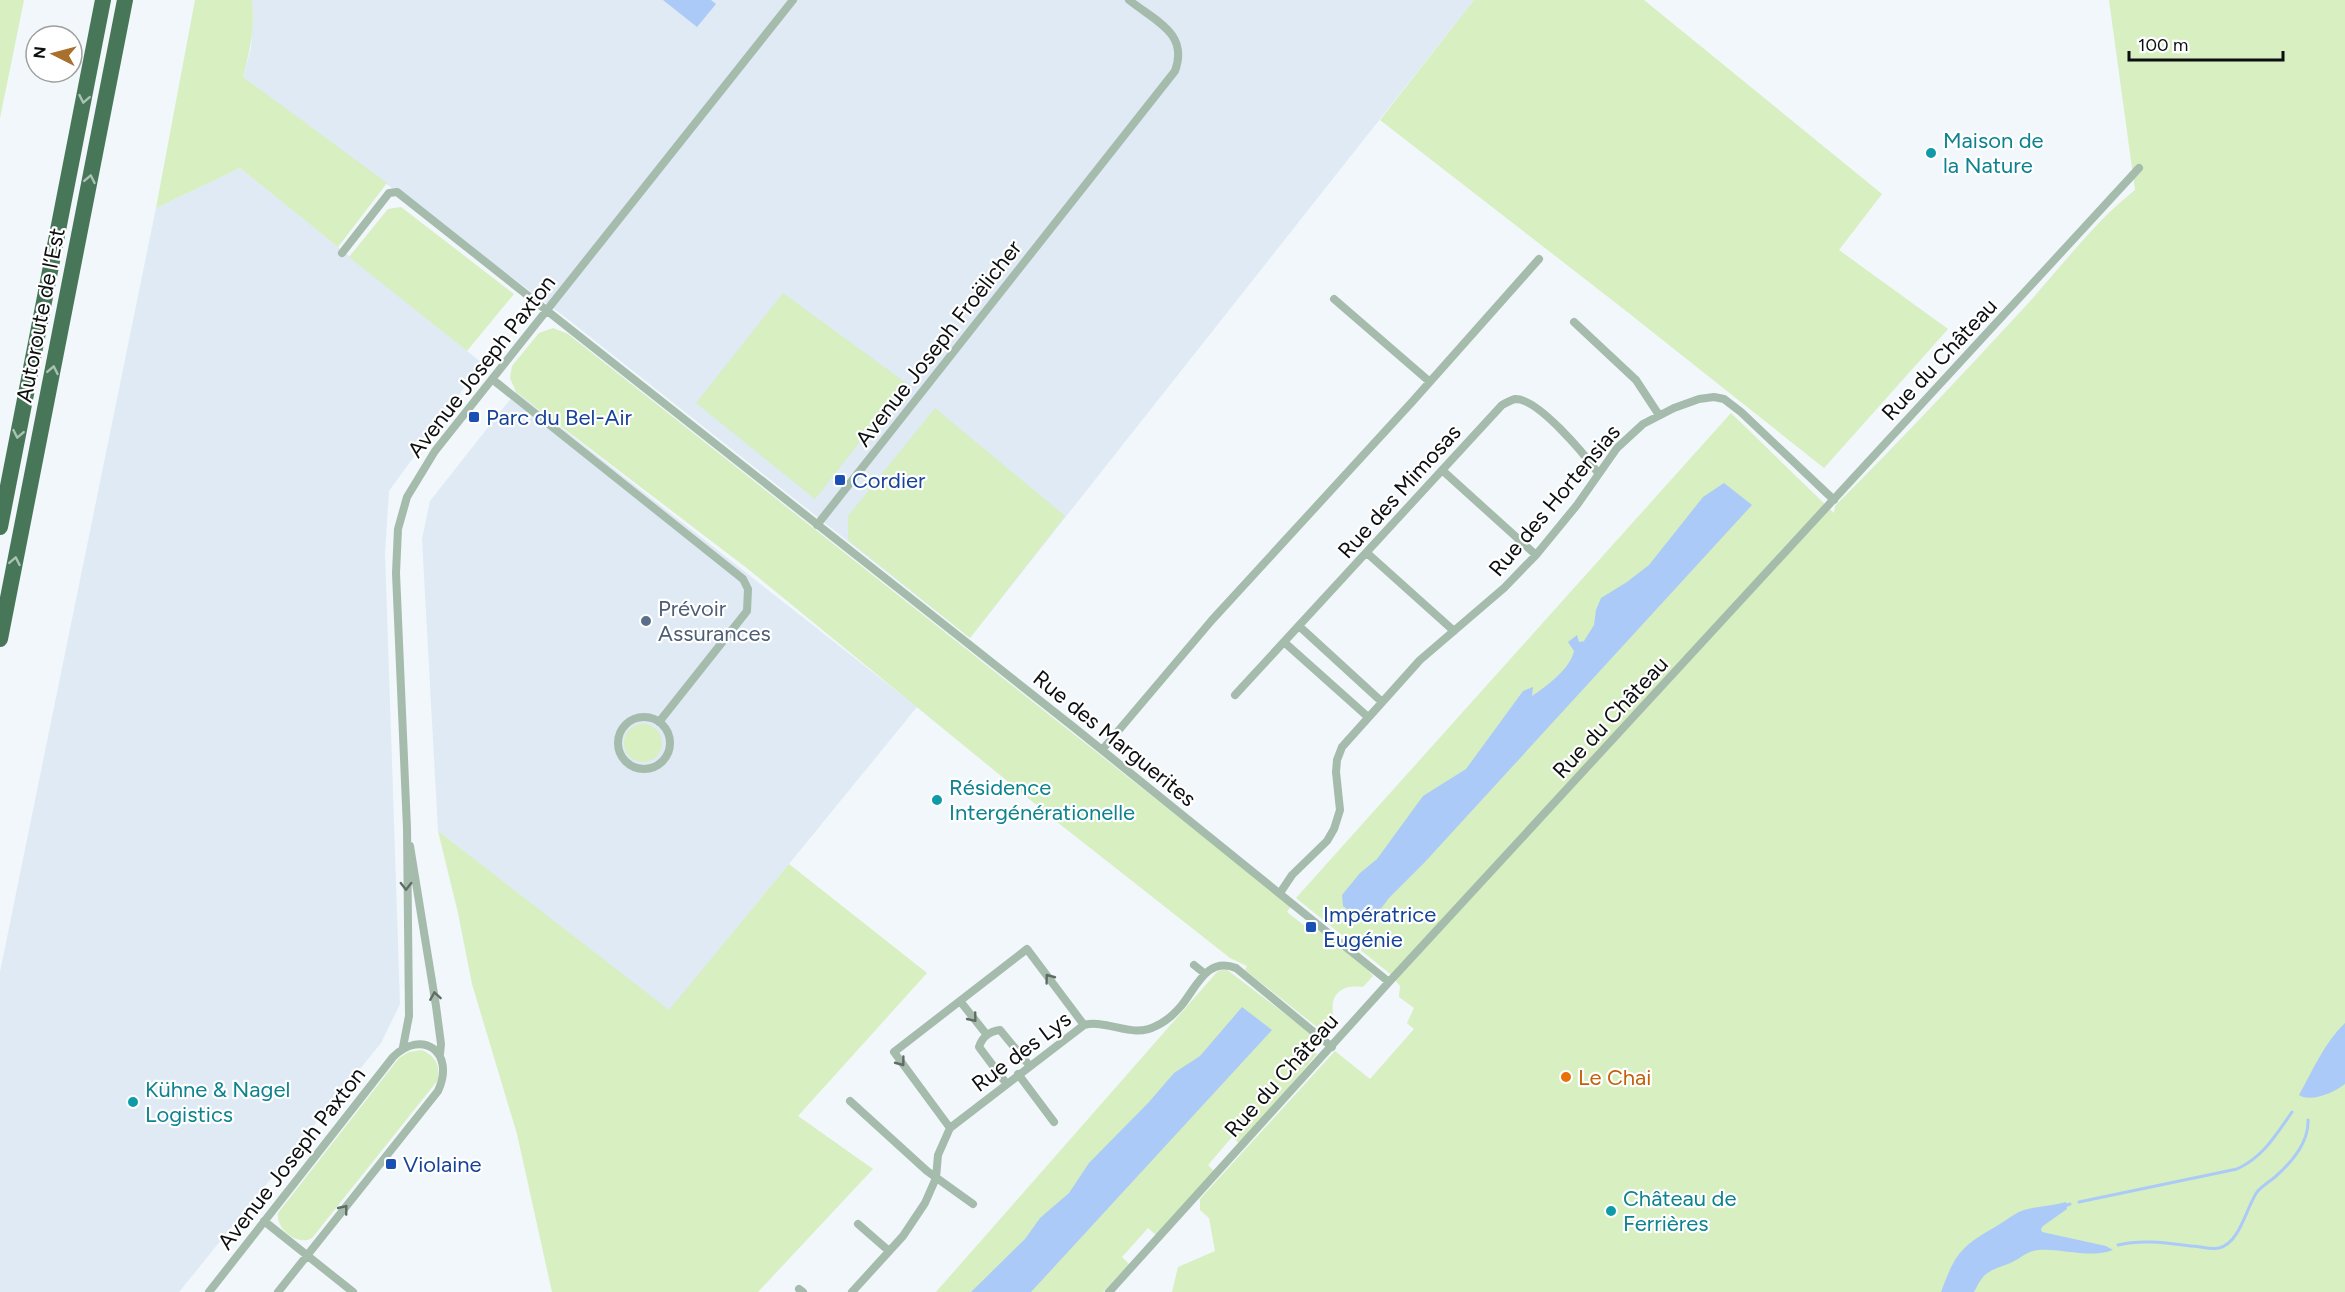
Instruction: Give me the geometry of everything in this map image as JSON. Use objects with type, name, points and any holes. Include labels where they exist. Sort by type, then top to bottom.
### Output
[{"type":"highway","name":"Autoroute de l’Est","points":[[0,527],[103,0]]},
{"type":"highway","name":"Autoroute de l’Est","points":[[0,639],[125,0]]},
{"type":"street","name":"Avenue Joseph Paxton","points":[[209,1292],[403,1047],[409,1017],[407,828],[396,573],[398,529],[407,497],[425,463],[793,0]]},
{"type":"street","name":"Avenue Joseph Froëlicher","points":[[817,525],[1175,71],[1179,53],[1173,35],[1130,0]]},
{"type":"street","name":"Rue du Château","points":[[1109,1292],[1389,982],[2139,168]]},
{"type":"street","points":[[342,253],[389,193],[397,192],[817,525]]},
{"type":"street","points":[[1102,750],[1212,620],[1539,259]]},
{"type":"street","points":[[1334,299],[1430,382]]},
{"type":"street","points":[[1574,322],[1636,380],[1659,415]]},
{"type":"street","points":[[492,379],[742,579],[748,589],[747,611],[659,722]]},
{"type":"street","name":"Rue des Hortensias","points":[[1280,893],[1292,875],[1327,841],[1334,829],[1341,810],[1341,797],[1337,786],[1337,760],[1342,747],[1420,660],[1504,588],[1536,555],[1577,505],[1617,448],[1643,424],[1699,399],[1714,397],[1724,399],[1834,500]]},
{"type":"street","name":"Rue des Mimosas","points":[[1235,695],[1502,405],[1517,399],[1554,421],[1598,473]]},
{"type":"street","points":[[1443,470],[1536,555]]},
{"type":"street","name":"Rue des Marguerites","points":[[817,525],[1102,750],[1389,982]]},
{"type":"street","points":[[1367,553],[1454,632]]},
{"type":"street","points":[[1299,626],[1382,702]]},
{"type":"street","points":[[1284,642],[1368,717]]},
{"type":"street","points":[[643,717],[659,722],[666,729],[670,745],[663,761],[656,767],[648,769],[635,768],[627,764],[618,749],[621,731],[626,724],[643,717]]},
{"type":"street","name":"Avenue Joseph Paxton","points":[[278,1292],[438,1091],[445,1071],[440,1054],[441,1044],[436,1006],[407,828]]},
{"type":"street","points":[[950,1128],[894,1052],[1027,949],[1084,1025]]},
{"type":"street","points":[[1194,965],[1204,973],[1223,965],[1236,968],[1332,1047]]},
{"type":"street","name":"Rue des Lys","points":[[852,1292],[903,1236],[925,1203],[936,1178],[938,1155],[950,1128],[1029,1065],[1084,1025],[1100,1023],[1133,1031],[1155,1027],[1180,1008],[1204,973]]},
{"type":"street","points":[[960,1001],[987,1035]]},
{"type":"street","points":[[1006,1083],[979,1047],[981,1040],[987,1035],[1000,1030],[1029,1065]]},
{"type":"street","points":[[403,1047],[414,1044],[426,1046],[440,1054]]},
{"type":"street","points":[[1018,1074],[1054,1122]]},
{"type":"street","points":[[850,1101],[936,1178],[973,1204]]},
{"type":"street","points":[[264,1221],[353,1292]]},
{"type":"street","points":[[858,1224],[889,1251]]},
{"type":"shaded area","points":[[252,0],[1474,0],[970,638],[565,317],[243,77],[251,48]]},
{"type":"shaded area","points":[[240,168],[482,363],[389,491],[385,553],[400,1004],[381,1043],[179,1292],[0,1292],[0,972],[156,208]]},
{"type":"shaded area","points":[[516,392],[917,707],[669,1011],[438,831],[422,539],[430,501]]},
{"type":"green space","points":[[0,0],[24,0],[0,118]]},
{"type":"green space","points":[[195,0],[252,0],[251,39],[243,77],[387,183],[338,247],[240,168],[156,208]]},
{"type":"green space","points":[[1474,0],[1644,0],[1882,194],[1839,250],[1948,329],[1824,468],[1380,120]]},
{"type":"green space","points":[[2109,0],[2345,0],[2345,1292],[1172,1292],[1178,1267],[1215,1251],[1209,1218],[1200,1210],[1200,1199],[1335,1051],[1370,1079],[1414,1029],[1407,1023],[1414,1008],[1399,997],[1400,986],[1389,973],[1296,898],[1731,413],[1834,513],[1835,506],[2036,295],[2090,232],[2135,190]]},
{"type":"green space","points":[[401,207],[514,294],[467,351],[349,257],[388,209]]},
{"type":"green space","points":[[783,293],[906,383],[815,499],[696,403]]},
{"type":"green space","points":[[553,328],[568,334],[1291,906],[1287,912],[1315,934],[1319,930],[1365,966],[1373,976],[1363,987],[1348,987],[1338,993],[1333,1003],[1334,1018],[1322,1031],[1245,970],[1247,966],[1230,958],[1061,825],[748,569],[516,392],[510,378],[512,366],[539,333]]},
{"type":"green space","points":[[935,408],[1065,516],[970,638],[848,540],[848,516]]},
{"type":"green space","points":[[643,724],[656,730],[662,743],[656,756],[643,762],[630,756],[624,743],[630,730]]},
{"type":"green space","points":[[438,831],[669,1010],[789,864],[927,973],[798,1116],[873,1169],[758,1292],[552,1292],[517,1134],[472,984]]},
{"type":"green space","points":[[1226,969],[1314,1036],[1307,1045],[1317,1054],[1240,1144],[1232,1137],[1208,1165],[1215,1172],[1156,1235],[1148,1228],[1122,1257],[1129,1264],[1103,1292],[936,1292],[1218,971]]},
{"type":"green space","points":[[422,1050],[436,1062],[438,1080],[312,1238],[300,1240],[289,1235],[280,1224],[278,1213],[399,1058],[409,1052]]},
{"type":"water","points":[[663,0],[711,0],[716,4],[697,27]]},
{"type":"water","points":[[1724,483],[1752,505],[1424,863],[1389,898],[1370,923],[1367,924],[1343,906],[1342,895],[1360,873],[1377,859],[1423,796],[1466,769],[1523,691],[1533,687],[1532,696],[1563,671],[1574,651],[1568,642],[1577,635],[1579,642],[1584,641],[1594,625],[1596,610],[1601,598],[1649,565],[1703,497]]},
{"type":"water","points":[[1242,1007],[1272,1030],[1031,1292],[971,1292],[1025,1239],[1040,1218],[1069,1193],[1089,1163],[1174,1073],[1200,1056]]},
{"type":"water","points":[[2345,1023],[2345,1084],[2316,1097],[2299,1095],[2325,1048]]},
{"type":"water","points":[[2066,1202],[2067,1209],[2043,1226],[2042,1232],[2106,1246],[2113,1250],[2095,1254],[2034,1251],[1987,1273],[1974,1292],[1941,1292],[1956,1258],[1977,1238],[2021,1211]]},
{"type":"waterway","points":[[2079,1202],[2237,1169],[2262,1152],[2292,1112]]},
{"type":"waterway","points":[[2118,1245],[2154,1242],[2212,1249],[2226,1245],[2242,1224],[2257,1192],[2298,1152],[2306,1137],[2308,1120]]},
{"type":"waterway","points":[[2062,1207],[2070,1204]]},
{"type":"place","name":"Maison de la Nature","points":[[1931,153]]},
{"type":"place","name":"Parc du Bel-Air","points":[[474,417]]},
{"type":"place","name":"Cordier","points":[[840,480]]},
{"type":"place","name":"Prévoir Assurances","points":[[646,621]]},
{"type":"place","name":"Résidence Intergénérationelle","points":[[937,800]]},
{"type":"place","name":"Impératrice Eugénie","points":[[1311,927]]},
{"type":"place","name":"Le Chai","points":[[1566,1077]]},
{"type":"place","name":"Kühne & Nagel Logistics","points":[[133,1102]]},
{"type":"place","name":"Violaine","points":[[391,1164]]},
{"type":"place","name":"Château de Ferrières","points":[[1611,1211]]}]
